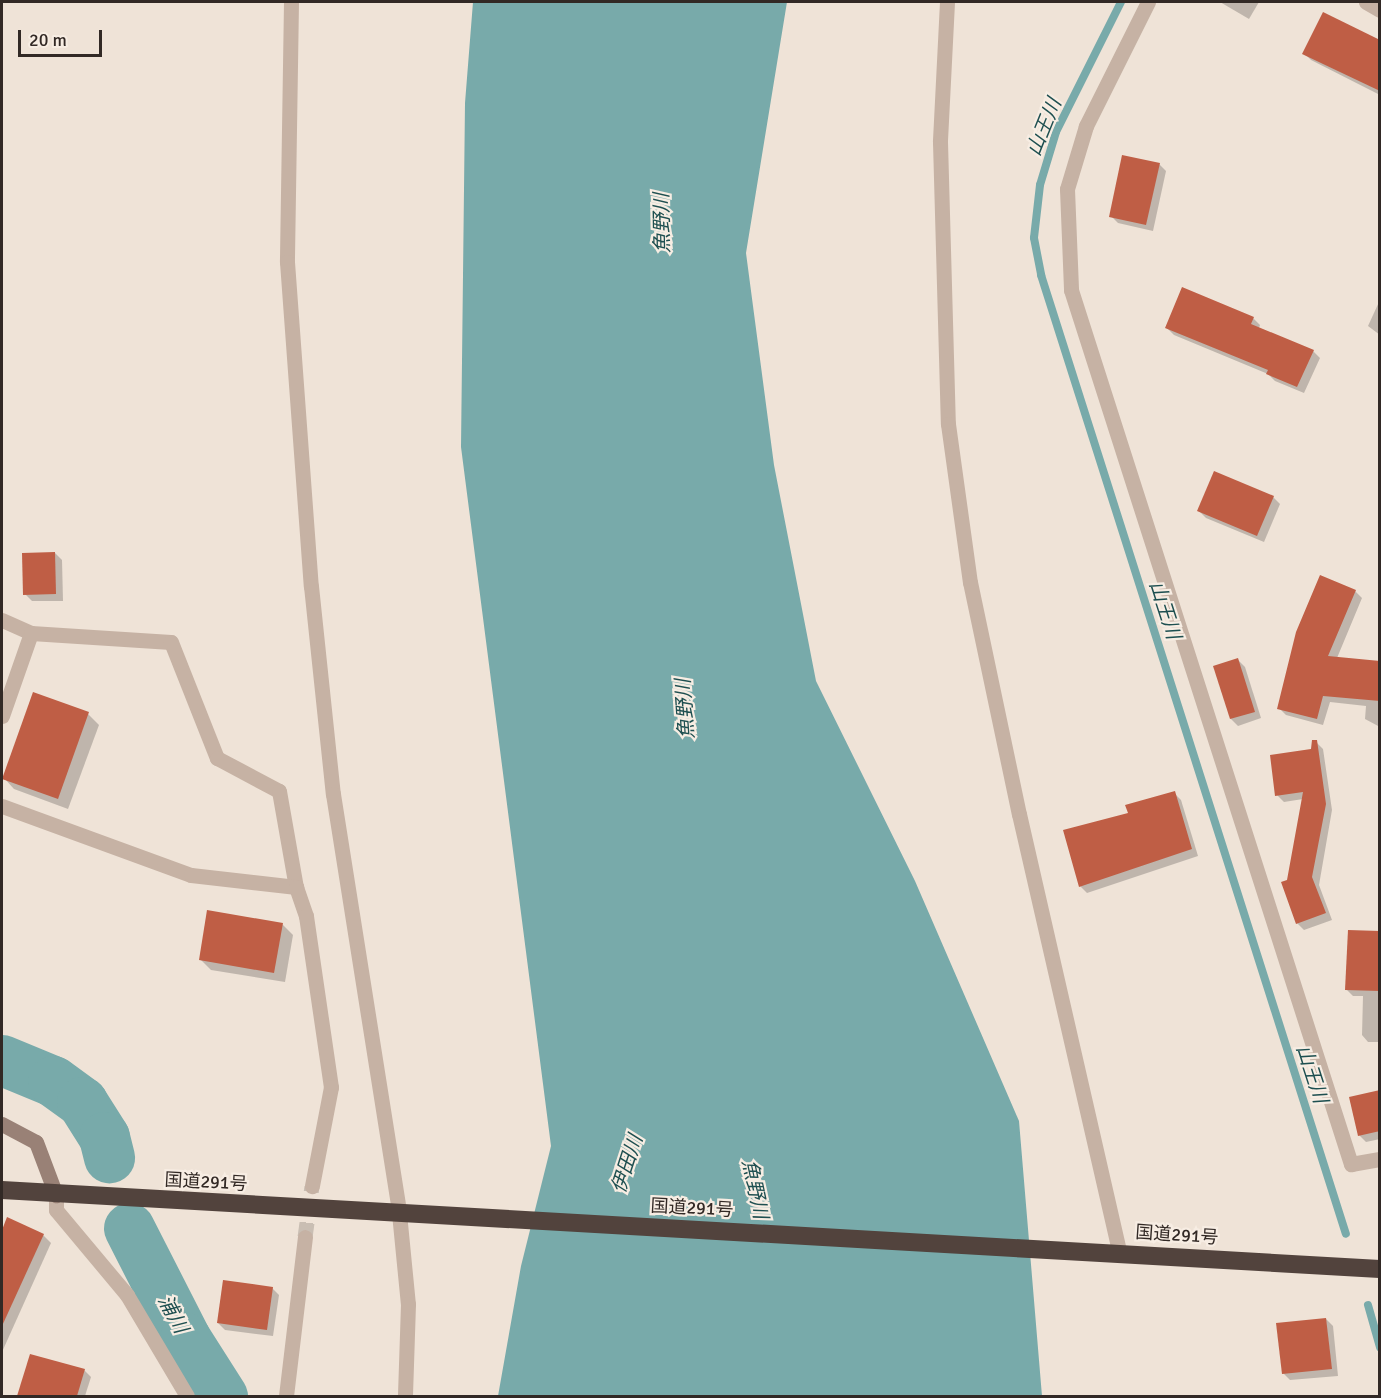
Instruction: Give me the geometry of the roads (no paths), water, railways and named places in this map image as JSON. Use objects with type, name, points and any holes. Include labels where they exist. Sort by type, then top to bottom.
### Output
[{"type":"highway","name":"国道291号","points":[[2,1190],[56,1195],[1111,1252],[1380,1269]]},
{"type":"street","points":[[291,2],[287,262],[311,586],[333,794],[399,1213],[408,1304],[405,1396]]},
{"type":"street","points":[[947,2],[940,142],[948,424],[973,593],[1111,1252]]},
{"type":"street","points":[[1148,2],[1086,126],[1067,189],[1071,290],[1351,1164],[1380,1159]]},
{"type":"street","points":[[1366,2],[1380,10]]},
{"type":"street","points":[[2,620],[31,633],[171,642],[217,758],[279,791],[296,887],[306,916],[331,1087],[312,1186]]},
{"type":"street","points":[[2,716],[31,633]]},
{"type":"street","points":[[2,806],[191,875],[296,887]]},
{"type":"street","points":[[2,1124],[36,1142],[56,1195],[56,1210],[85,1250],[127,1295],[188,1396]]},
{"type":"street","points":[[286,1396],[305,1237]]},
{"type":"water","points":[[473,2],[787,2],[746,253],[774,465],[816,681],[915,881],[1019,1121],[1042,1396],[498,1396],[521,1266],[551,1146],[461,447],[465,103]]},
{"type":"waterway","name":"山王川","points":[[1121,2],[1056,132],[1040,185],[1034,238],[1041,275],[1346,1234]]},
{"type":"waterway","name":"浦川","points":[[2,1060],[53,1081],[82,1102],[104,1137],[109,1157]]},
{"type":"waterway","name":"浦川","points":[[129,1228],[185,1338],[222,1396]]},
{"type":"waterway","name":"山王川","points":[[1368,1305],[1380,1347]]},
{"type":"tunnel","points":[[305,1237],[312,1186]]},
{"type":"water label","name":"魚野川","points":[[662,223]]},
{"type":"water label","name":"魚野川","points":[[685,709]]},
{"type":"water label","name":"伊田川","points":[[627,1164]]},
{"type":"water label","name":"魚野川","points":[[755,1189]]}]
